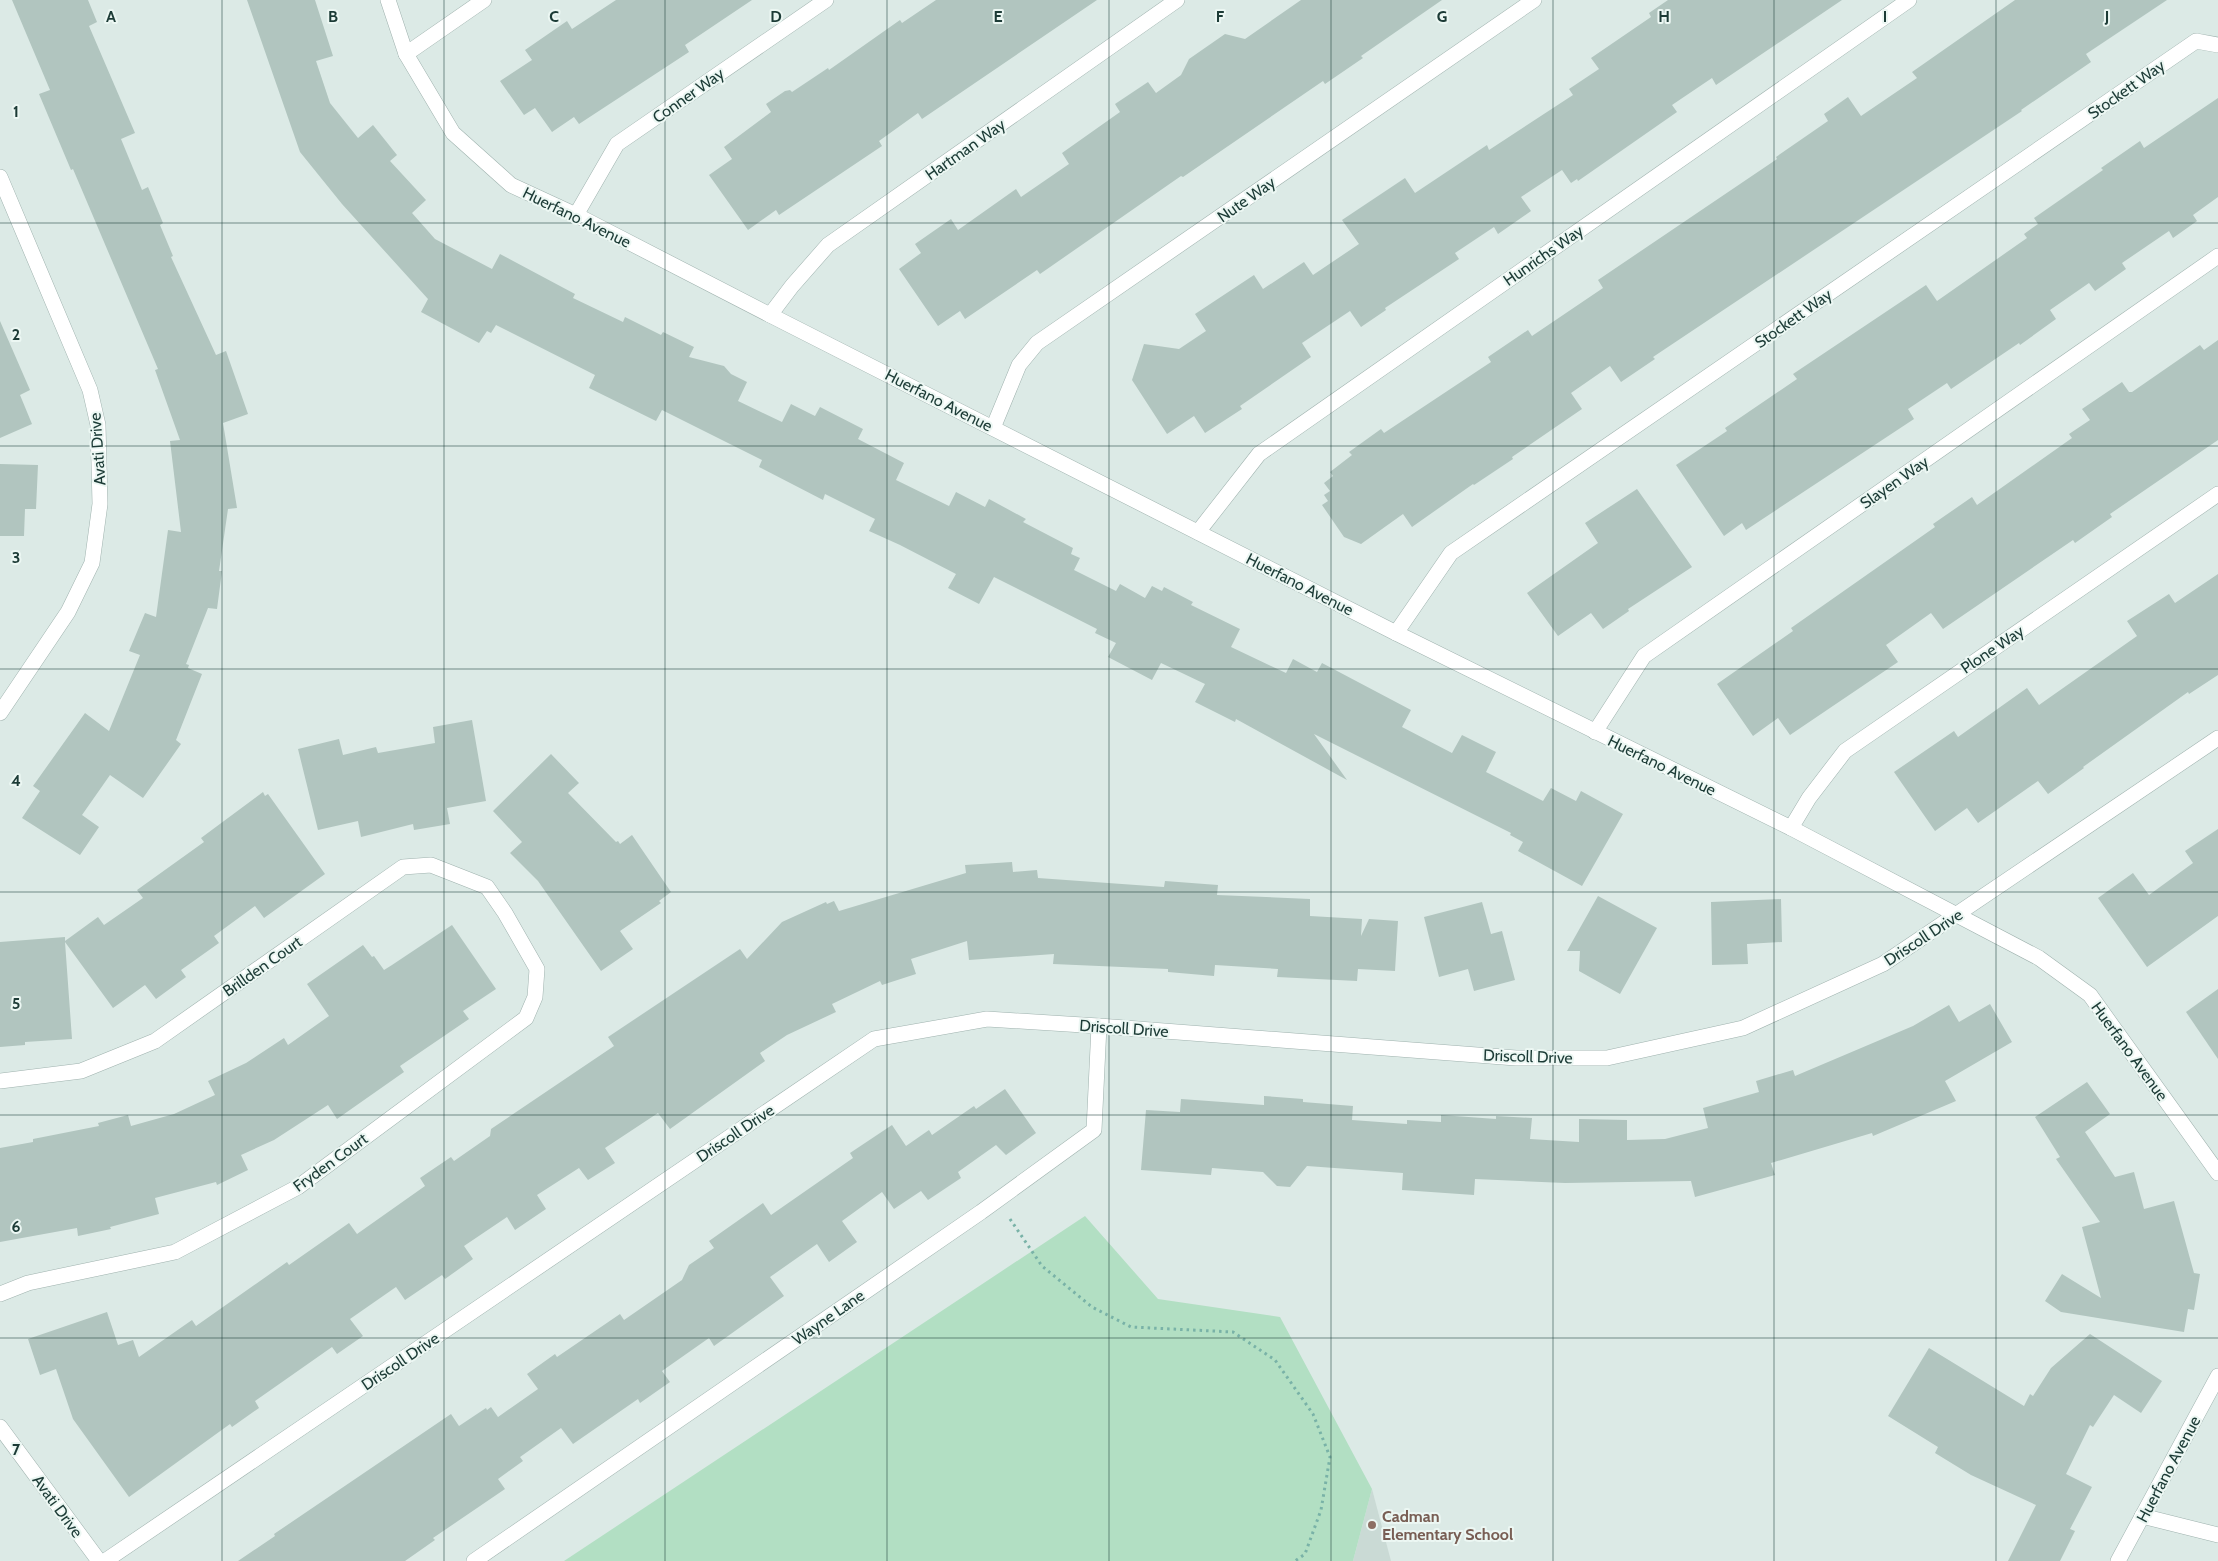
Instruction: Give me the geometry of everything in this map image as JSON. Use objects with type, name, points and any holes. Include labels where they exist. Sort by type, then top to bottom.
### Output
[{"type":"street","name":"Huerfano Avenue","points":[[388,0],[406,54],[453,133],[511,185],[576,215],[1396,633],[1791,828],[2039,958],[2090,995],[2218,1173]]},
{"type":"street","points":[[406,54],[484,0]]},
{"type":"street","name":"Conner Way","points":[[576,215],[617,144],[826,0]]},
{"type":"street","name":"Hartman Way","points":[[770,315],[792,286],[828,245],[1177,0]]},
{"type":"street","name":"Nute Way","points":[[993,428],[1019,365],[1037,343],[1534,0]]},
{"type":"street","name":"Hunrichs Way","points":[[1198,532],[1258,454],[1909,0]]},
{"type":"street","name":"Stockett Way","points":[[1396,633],[1451,553],[2196,41],[2218,45]]},
{"type":"street","name":"Avati Drive","points":[[0,177],[90,390],[98,425],[100,504],[92,562],[68,612],[0,713]]},
{"type":"street","name":"Slayen Way","points":[[1595,732],[1644,656],[2218,256]]},
{"type":"street","name":"Plone Way","points":[[1791,828],[1809,798],[1845,751],[2218,494]]},
{"type":"street","name":"Driscoll Drive","points":[[105,1561],[874,1039],[987,1019],[1516,1058],[1607,1058],[1743,1028],[1883,964],[2218,738]]},
{"type":"street","name":"Brillden Court","points":[[0,1081],[81,1071],[155,1041],[403,867],[431,865],[487,887],[505,913]]},
{"type":"street","name":"Fryden Court","points":[[0,1294],[28,1283],[175,1252],[298,1187],[526,1018],[536,996],[537,969],[505,913]]},
{"type":"street","name":"Wayne Lane","points":[[474,1561],[997,1200],[1094,1130],[1099,1026]]},
{"type":"street","name":"Huerfano Avenue","points":[[2118,1561],[2218,1376]]},
{"type":"street","name":"Avati Drive","points":[[0,1426],[99,1561]]},
{"type":"street","points":[[2142,1516],[2218,1535]]},
{"type":"path","points":[[997,1200],[1042,1266],[1092,1307],[1131,1327],[1233,1332],[1275,1360],[1312,1414],[1330,1458],[1322,1510],[1305,1554],[1295,1561]]},
{"type":"shaded area","name":"Cadman Elementary School","points":[[1372,1489],[1391,1561],[1353,1561]]},
{"type":"green space","points":[[1085,1216],[1158,1299],[1280,1317],[1372,1489],[1353,1561],[564,1561]]},
{"type":"building","points":[[12,0],[88,0],[97,22],[89,26],[135,133],[121,139],[142,190],[148,187],[163,223],[160,225],[173,256],[171,257],[216,355],[226,351],[248,414],[223,423],[237,508],[228,509],[219,571],[222,571],[217,609],[208,608],[186,664],[189,665],[188,668],[202,674],[176,740],[181,744],[143,798],[110,775],[82,815],[99,827],[80,855],[22,818],[40,791],[33,786],[85,713],[109,731],[140,655],[129,651],[145,613],[156,617],[168,530],[181,532],[170,441],[180,440],[155,370],[158,369],[39,94],[50,90]]},
{"type":"building","points":[[247,0],[315,0],[333,56],[316,61],[330,103],[358,138],[373,125],[397,155],[390,161],[426,200],[412,213],[435,239],[492,269],[500,254],[575,294],[573,298],[623,322],[625,317],[661,335],[663,332],[694,347],[689,357],[724,366],[731,374],[747,382],[738,401],[782,422],[791,404],[815,416],[820,407],[863,429],[858,439],[904,463],[896,480],[949,506],[956,492],[985,507],[989,499],[1026,519],[1023,522],[1073,548],[1071,554],[1080,558],[1074,570],[1116,591],[1120,584],[1145,598],[1152,586],[1162,591],[1164,587],[1193,602],[1191,605],[1240,629],[1231,647],[1286,673],[1293,659],[1317,672],[1322,663],[1411,710],[1402,727],[1452,753],[1462,735],[1496,752],[1486,772],[1543,801],[1551,788],[1576,801],[1581,791],[1623,814],[1582,886],[1518,851],[1523,842],[1510,835],[1511,833],[1314,734],[1347,780],[1236,719],[1235,722],[1195,702],[1205,684],[1161,663],[1152,680],[1108,657],[1116,643],[1095,633],[1097,629],[994,577],[979,604],[948,588],[956,574],[869,531],[875,519],[825,494],[823,500],[759,467],[762,460],[662,410],[656,421],[589,388],[595,375],[496,325],[491,333],[487,331],[479,343],[421,312],[428,299],[342,204],[300,152]]},
{"type":"building","points":[[616,0],[752,0],[685,45],[689,52],[579,124],[574,117],[552,132],[535,108],[524,115],[500,81],[532,60],[525,50],[567,21],[572,29]]},
{"type":"building","points":[[936,0],[1097,0],[922,119],[918,113],[879,141],[882,146],[779,215],[776,210],[748,230],[709,175],[732,159],[724,147],[771,112],[766,104],[785,91],[790,90],[792,92],[828,68],[829,70],[900,20],[902,23]]},
{"type":"building","points":[[1301,0],[1442,0],[1361,56],[1363,58],[1325,84],[1323,81],[1183,177],[1181,176],[1040,274],[1037,270],[965,319],[960,311],[938,326],[899,269],[921,253],[915,244],[951,219],[958,230],[1016,189],[1021,197],[1069,164],[1062,153],[1120,112],[1115,104],[1148,82],[1156,93],[1181,75],[1189,59],[1225,34],[1245,39]]},
{"type":"building","points":[[1668,0],[1842,0],[1716,85],[1712,78],[1672,105],[1677,112],[1578,181],[1577,179],[1571,183],[1562,170],[1521,197],[1531,211],[1498,234],[1494,227],[1455,253],[1459,259],[1385,308],[1386,310],[1361,327],[1350,311],[1302,343],[1311,357],[1240,406],[1242,409],[1205,433],[1194,416],[1167,434],[1132,380],[1144,344],[1179,349],[1206,331],[1195,314],[1254,275],[1263,289],[1304,262],[1313,275],[1359,244],[1342,220],[1405,178],[1415,193],[1487,145],[1489,150],[1573,95],[1569,89],[1599,69],[1591,58],[1651,17],[1649,13]]},
{"type":"building","points":[[2015,0],[2167,0],[2086,54],[2091,62],[2022,111],[1653,357],[1655,359],[1621,382],[1610,366],[1571,393],[1582,409],[1512,457],[1513,459],[1473,484],[1412,527],[1403,514],[1361,544],[1344,537],[1322,505],[1328,501],[1324,495],[1330,491],[1324,483],[1333,476],[1330,472],[1352,455],[1349,452],[1381,429],[1384,433],[1491,362],[1488,357],[1528,330],[1532,336],[1603,288],[1598,280],[1777,159],[1776,157],[1828,121],[1824,114],[1848,97],[1861,116],[1917,78],[1912,72]]},
{"type":"building","points":[[2218,98],[2218,197],[2193,215],[2197,221],[2173,238],[2169,231],[2122,263],[2126,269],[2095,291],[2089,283],[2050,310],[2056,319],[2020,345],[2019,343],[1951,389],[1947,383],[1908,409],[1914,419],[1746,530],[1742,523],[1724,536],[1676,465],[1727,431],[1725,428],[1797,379],[1793,374],[1926,285],[1937,301],[2027,238],[2024,234],[2038,224],[2034,218],[2103,170],[2101,168],[2140,141],[2144,148]]},
{"type":"building","points":[[0,321],[30,390],[20,395],[32,424],[0,438]]},
{"type":"building","points":[[2218,340],[2218,440],[2110,514],[2112,517],[2075,543],[2073,540],[1943,629],[1931,613],[1886,645],[1898,662],[1790,735],[1778,718],[1753,736],[1717,684],[1793,631],[1791,628],[1935,527],[1933,524],[1972,497],[1977,505],[2072,438],[2069,434],[2090,420],[2082,409],[2122,382],[2129,392],[2132,392],[2200,345],[2204,350]]},
{"type":"building","points":[[0,464],[38,465],[36,509],[25,509],[24,536],[0,536]]},
{"type":"building","points":[[1637,489],[1692,567],[1628,609],[1629,611],[1603,629],[1591,613],[1558,636],[1527,593],[1598,543],[1585,523]]},
{"type":"building","points":[[2218,574],[2218,675],[2189,694],[2188,692],[2048,794],[2038,781],[1978,823],[1967,808],[1935,831],[1894,772],[1954,731],[1958,737],[2027,688],[2039,705],[2137,636],[2127,621],[2169,594],[2175,603]]},
{"type":"building","points":[[472,720],[486,801],[447,808],[450,824],[414,830],[413,824],[361,837],[358,821],[318,830],[298,749],[339,739],[343,755],[376,747],[378,753],[435,743],[433,727]]},
{"type":"building","points":[[551,754],[579,783],[568,793],[616,842],[618,841],[620,844],[632,835],[671,892],[659,901],[661,903],[620,931],[633,949],[601,971],[538,881],[510,853],[522,842],[493,811]]},
{"type":"building","points":[[263,792],[265,796],[268,794],[325,874],[264,918],[255,906],[214,936],[219,943],[181,970],[186,977],[156,999],[145,985],[113,1008],[65,942],[72,1039],[25,1042],[25,1045],[0,1047],[0,942],[65,937],[65,941],[98,917],[104,925],[143,898],[137,890],[204,842],[201,838]]},
{"type":"building","points":[[2218,829],[2218,916],[2147,967],[2098,898],[2133,873],[2149,895],[2193,863],[2185,851]]},
{"type":"building","points":[[1012,862],[1013,872],[1037,870],[1038,878],[1164,887],[1165,881],[1218,885],[1217,895],[1310,899],[1310,916],[1362,919],[1361,936],[1369,919],[1398,921],[1395,971],[1358,969],[1357,981],[1277,977],[1278,969],[1215,965],[1214,976],[1168,972],[1168,969],[1053,964],[1054,954],[969,960],[967,941],[911,959],[916,974],[882,985],[880,981],[832,1004],[836,1012],[787,1035],[760,1053],[765,1061],[670,1129],[658,1113],[605,1148],[615,1163],[588,1180],[579,1168],[537,1195],[546,1209],[515,1230],[507,1217],[464,1246],[473,1259],[445,1279],[442,1275],[405,1300],[396,1287],[350,1319],[363,1336],[337,1354],[332,1347],[255,1401],[259,1408],[232,1427],[230,1424],[129,1497],[73,1419],[56,1369],[40,1375],[28,1339],[107,1312],[118,1345],[133,1340],[139,1357],[192,1320],[196,1326],[287,1262],[289,1265],[349,1223],[357,1234],[425,1186],[420,1178],[451,1157],[454,1161],[490,1136],[491,1129],[614,1046],[608,1037],[740,949],[747,959],[782,922],[826,902],[827,904],[834,901],[839,911],[966,873],[965,865]]},
{"type":"building","points":[[1598,896],[1657,928],[1620,994],[1579,971],[1580,951],[1567,951]]},
{"type":"building","points":[[1781,899],[1782,942],[1747,944],[1748,964],[1712,965],[1711,902]]},
{"type":"building","points":[[1482,902],[1491,934],[1502,931],[1515,980],[1474,991],[1468,969],[1439,977],[1424,917]]},
{"type":"building","points":[[452,925],[496,989],[463,1011],[469,1019],[400,1066],[404,1072],[337,1119],[328,1105],[274,1140],[241,1155],[248,1170],[217,1185],[216,1182],[155,1198],[159,1214],[110,1227],[111,1229],[78,1236],[77,1228],[0,1242],[0,1148],[33,1142],[33,1139],[99,1126],[98,1123],[128,1115],[131,1126],[174,1114],[215,1095],[208,1081],[246,1063],[284,1038],[288,1045],[329,1016],[307,984],[363,945],[384,970]]},
{"type":"building","points":[[2218,989],[2218,1059],[2186,1012]]},
{"type":"building","points":[[1990,1004],[2012,1042],[1945,1081],[1956,1101],[1873,1136],[1872,1133],[1771,1163],[1775,1175],[1695,1197],[1691,1181],[1565,1183],[1475,1179],[1474,1195],[1402,1190],[1403,1173],[1307,1166],[1290,1187],[1277,1186],[1263,1172],[1212,1168],[1211,1175],[1141,1170],[1146,1110],[1180,1112],[1181,1099],[1264,1105],[1264,1096],[1303,1099],[1303,1102],[1353,1106],[1352,1120],[1407,1124],[1407,1120],[1441,1122],[1441,1115],[1496,1119],[1496,1116],[1532,1118],[1530,1139],[1579,1142],[1579,1119],[1627,1120],[1627,1140],[1665,1139],[1708,1128],[1703,1108],[1759,1092],[1756,1081],[1793,1070],[1795,1076],[1913,1026],[1949,1005],[1959,1022]]},
{"type":"building","points":[[2087,1082],[2110,1114],[2085,1132],[2115,1177],[2134,1172],[2144,1209],[2174,1201],[2194,1273],[2200,1274],[2194,1310],[2188,1309],[2184,1332],[2061,1312],[2045,1301],[2062,1274],[2101,1298],[2082,1227],[2100,1222],[2056,1159],[2060,1157],[2035,1117]]},
{"type":"building","points":[[1005,1089],[1036,1133],[1006,1155],[996,1145],[958,1172],[961,1178],[928,1200],[921,1191],[894,1209],[882,1192],[842,1221],[857,1242],[829,1262],[817,1244],[770,1277],[784,1296],[714,1346],[709,1338],[662,1371],[670,1382],[640,1403],[638,1399],[573,1444],[561,1428],[520,1457],[523,1461],[498,1479],[505,1489],[433,1538],[435,1540],[405,1561],[238,1561],[275,1536],[274,1534],[451,1414],[459,1426],[486,1408],[487,1410],[491,1407],[498,1417],[538,1389],[527,1374],[555,1354],[557,1357],[620,1314],[624,1320],[682,1280],[689,1265],[714,1248],[709,1241],[763,1203],[771,1215],[853,1158],[850,1153],[892,1125],[906,1146],[929,1130],[932,1135],[974,1106],[976,1109]]},
{"type":"building","points":[[2090,1334],[2162,1381],[2141,1413],[2114,1395],[2093,1427],[2090,1425],[2066,1474],[2092,1487],[2070,1529],[2075,1531],[2060,1561],[2008,1561],[2036,1505],[1971,1475],[1935,1453],[1938,1447],[1888,1416],[1929,1348],[2024,1406],[2030,1394],[2033,1396],[2051,1368]]},
{"type":"place","name":"Cadman Elementary School","points":[[1372,1525]]}]
